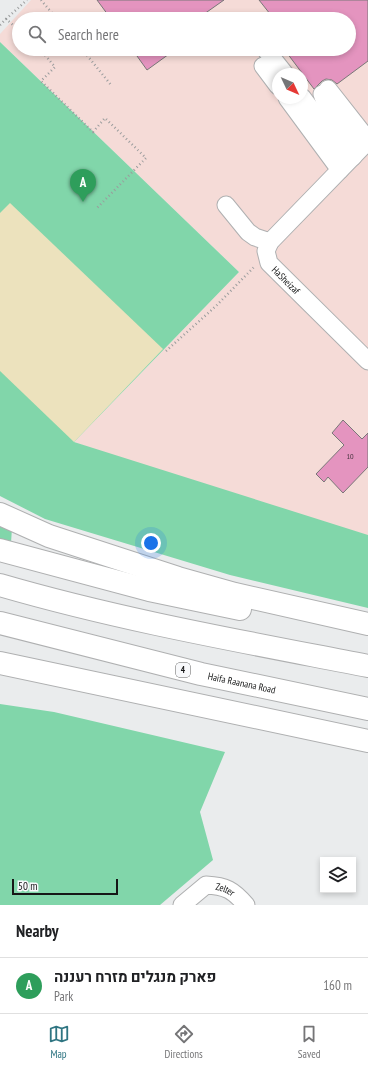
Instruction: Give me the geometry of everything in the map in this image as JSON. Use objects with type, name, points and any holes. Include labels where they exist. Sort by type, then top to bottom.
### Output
[{"type":"highway","points":[[0,514],[49,536],[178,578],[235,594],[368,624]]},
{"type":"highway","points":[[0,550],[148,590],[368,636]]},
{"type":"highway","points":[[0,585],[43,597],[206,635],[368,666]]},
{"type":"highway","name":"Haifa Raanana Road","points":[[0,623],[201,674],[368,709]]},
{"type":"highway","points":[[0,663],[368,741]]},
{"type":"street","points":[[271,56],[280,68]]},
{"type":"street","points":[[263,66],[272,78]]},
{"type":"street","points":[[363,146],[344,132],[330,115],[329,89],[368,122]]},
{"type":"street","points":[[290,104],[340,170]]},
{"type":"street","points":[[307,104],[342,150],[363,146]]},
{"type":"street","points":[[226,205],[248,232],[255,237],[270,242],[363,146]]},
{"type":"street","name":"HaSheizaf","points":[[270,242],[266,251],[269,263],[368,361]]},
{"type":"street","name":"Zelter","points":[[182,905],[206,886],[220,886],[232,892],[246,905]]},
{"type":"path","points":[[14,12],[27,0]]},
{"type":"path","points":[[41,0],[51,12]]},
{"type":"path","points":[[0,25],[12,14]]},
{"type":"path","points":[[6,19],[12,24]]},
{"type":"path","points":[[46,56],[55,66],[40,81],[93,132],[105,118],[146,158],[97,208]]},
{"type":"path","points":[[88,56],[111,85]]},
{"type":"path","points":[[166,351],[216,306],[260,262]]},
{"type":"shaded area","points":[[31,0],[368,0],[368,551],[74,442],[239,272],[15,56],[356,56],[356,12],[20,12]]},
{"type":"shaded area","points":[[12,21],[12,54],[0,42],[0,34]]},
{"type":"green space","points":[[0,42],[12,54],[12,56],[15,56],[239,272],[74,442],[368,535],[368,608],[230,575],[45,519],[0,496]]},
{"type":"green space","points":[[0,523],[12,528],[11,543],[0,539]]},
{"type":"green space","points":[[0,704],[54,712],[225,752],[200,812],[213,860],[160,905],[0,905]]},
{"type":"sand","points":[[10,203],[163,349],[74,442],[0,371],[0,213]]},
{"type":"building","points":[[97,0],[224,0],[207,12],[106,12]]},
{"type":"building","points":[[259,0],[368,0],[368,61],[337,84],[332,80],[326,79],[314,89],[308,81],[308,68],[298,68],[289,56],[356,56],[356,12],[268,12]]},
{"type":"building","points":[[137,56],[166,56],[147,70]]},
{"type":"building","points":[[343,420],[362,439],[368,433],[368,467],[343,493],[328,477],[324,482],[316,474],[344,445],[332,433]]},
{"type":"place","name":"פארק מנגלים מזרח רעננה","points":[[83,202]]}]
